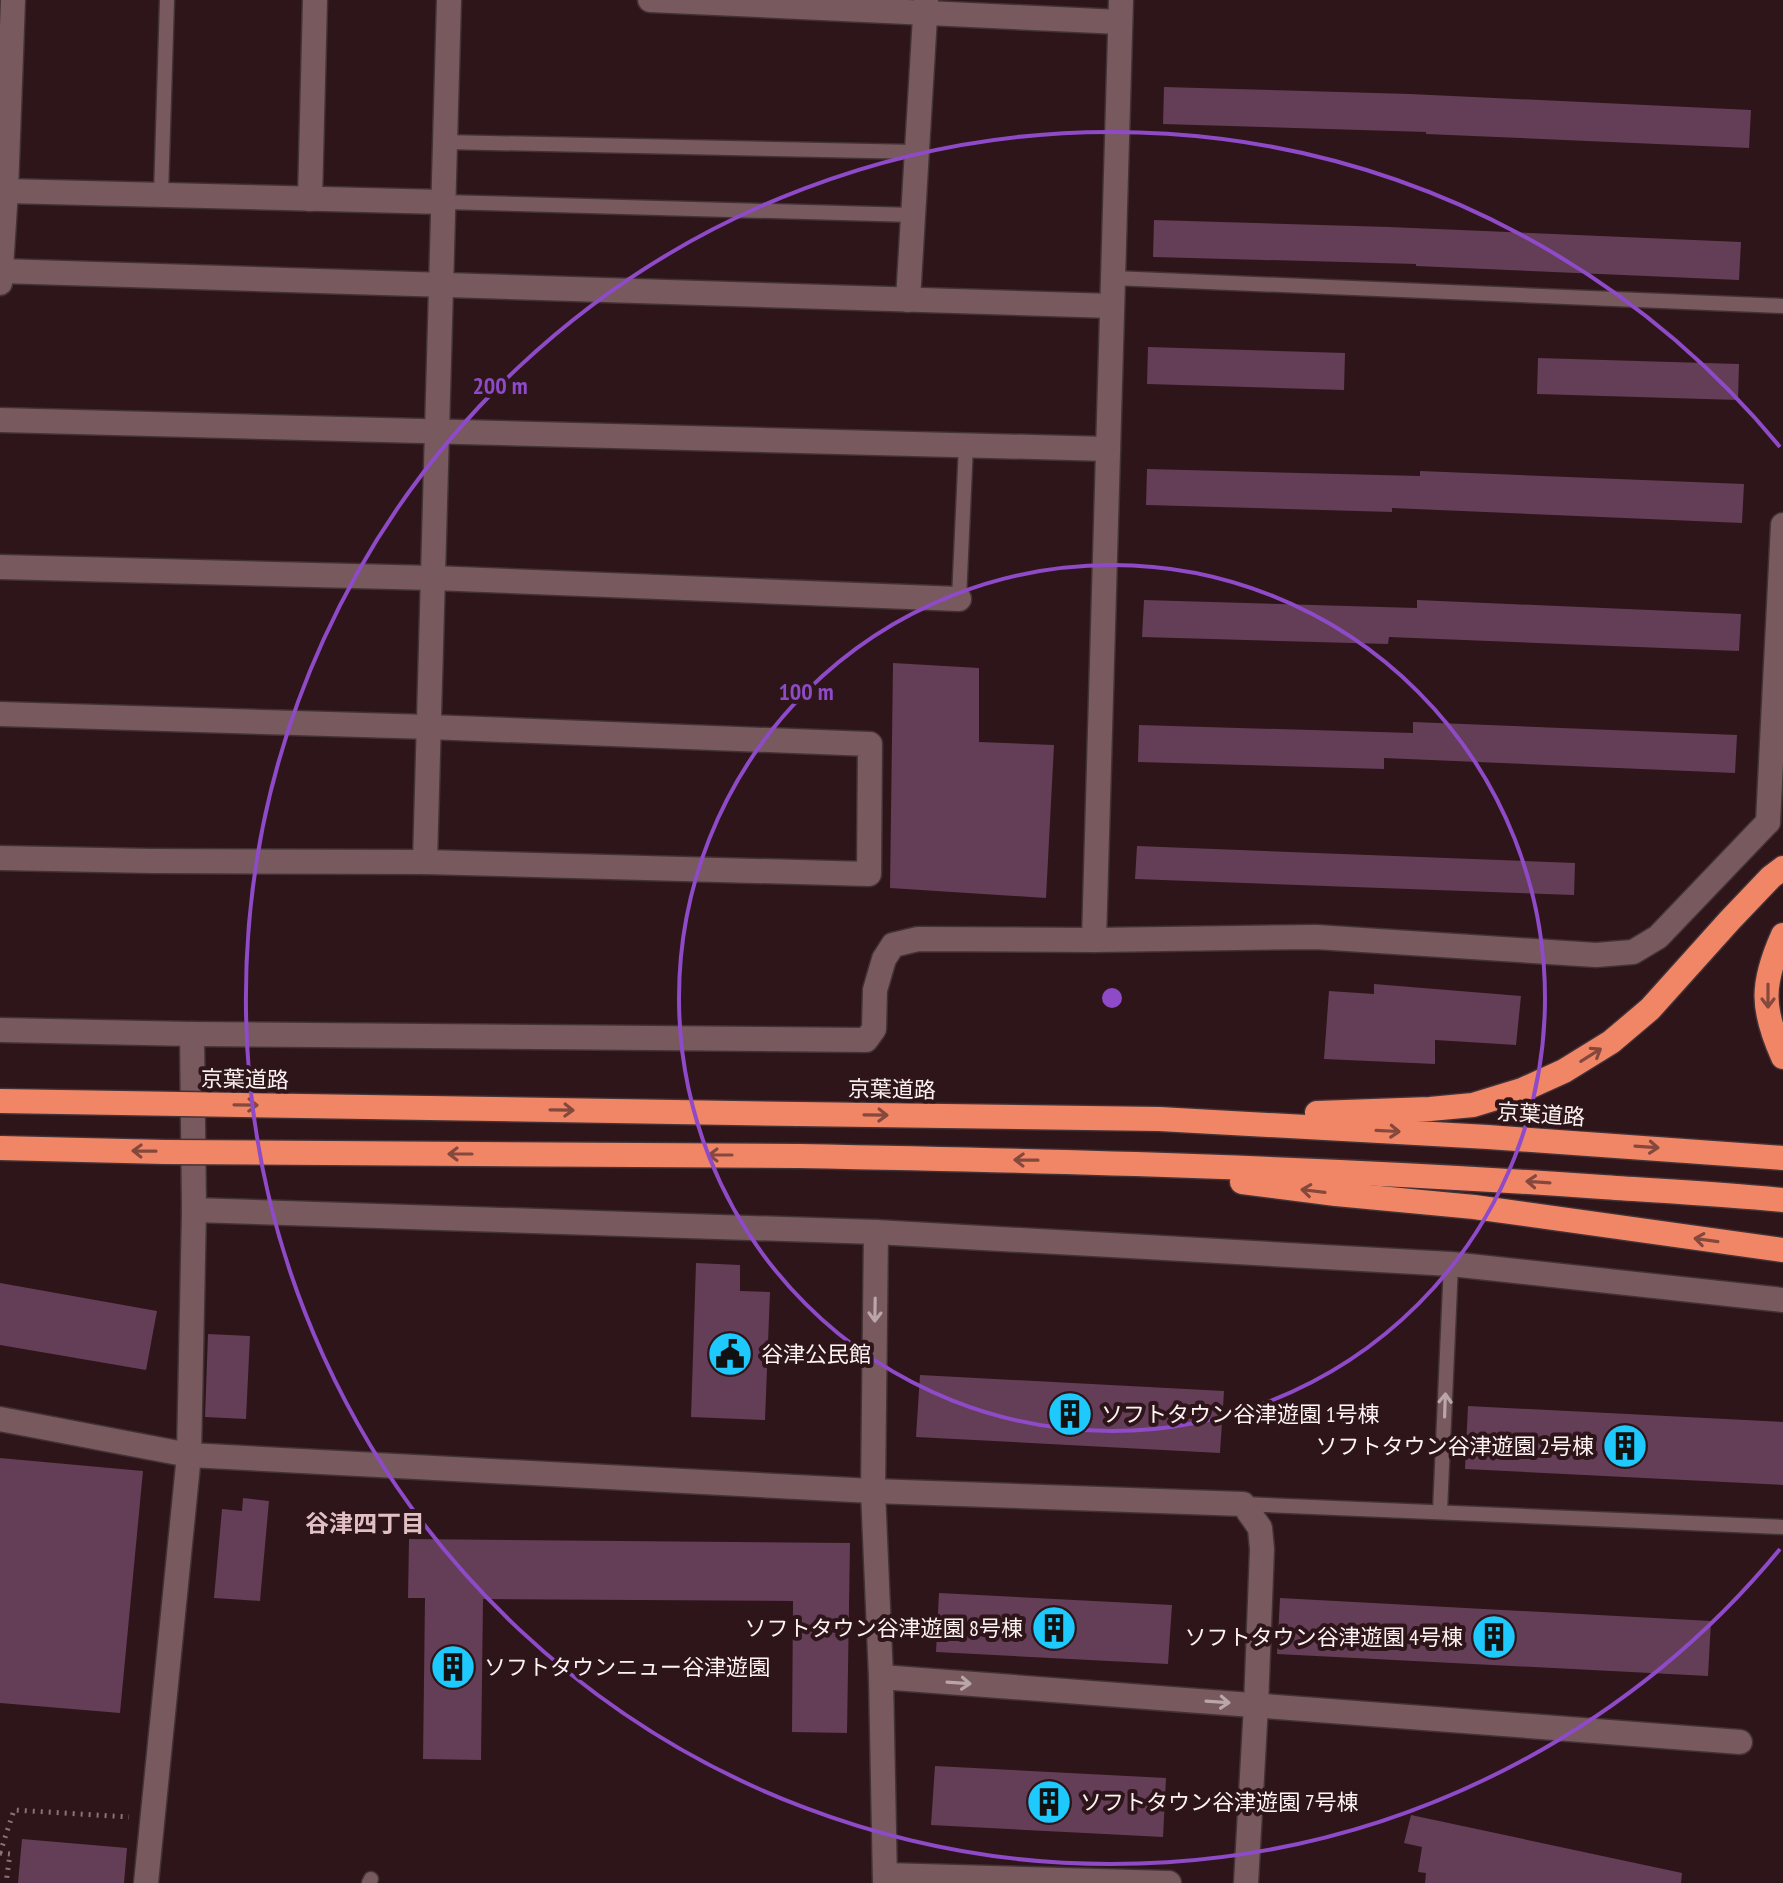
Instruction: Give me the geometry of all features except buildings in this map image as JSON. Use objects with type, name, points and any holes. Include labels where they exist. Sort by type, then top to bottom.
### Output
[{"type":"highway","points":[[1159,1119],[1430,1109],[1473,1105],[1522,1090],[1564,1071],[1611,1042],[1650,1009],[1730,920],[1783,868]]},
{"type":"highway","points":[[1783,935],[1770,963],[1766,997],[1771,1030],[1783,1057]]},
{"type":"highway","name":"京葉道路","points":[[0,1101],[1159,1119],[1488,1137],[1783,1158]]},
{"type":"highway","points":[[0,1148],[783,1155],[1077,1162],[1486,1179],[1783,1200]]},
{"type":"highway","points":[[1077,1162],[1336,1194],[1474,1207],[1783,1250]]},
{"type":"street","points":[[0,283],[13,0]]},
{"type":"street","points":[[310,199],[315,0]]},
{"type":"street","points":[[425,862],[449,0]]},
{"type":"street","points":[[650,0],[1121,11],[1094,940]]},
{"type":"street","points":[[908,300],[926,6]]},
{"type":"street","points":[[6,191],[443,202]]},
{"type":"street","points":[[1,271],[1112,306]]},
{"type":"street","points":[[0,420],[1108,449]]},
{"type":"street","points":[[0,1030],[866,1040],[874,1029],[875,990],[884,959],[893,945],[918,939],[1316,937],[1596,955],[1633,952],[1658,937],[1775,818],[1783,525]]},
{"type":"street","points":[[0,567],[433,578],[959,599]]},
{"type":"street","points":[[0,714],[870,744],[869,874],[425,862],[0,858]]},
{"type":"street","points":[[146,1883],[189,1455],[194,1210],[192,1034]]},
{"type":"street","points":[[194,1210],[876,1232],[1451,1264],[1783,1300]]},
{"type":"street","points":[[876,1232],[873,1491],[885,1879],[1169,1883]]},
{"type":"street","points":[[0,1419],[189,1455],[873,1491],[1243,1504],[1260,1528],[1262,1549],[1246,1883]]},
{"type":"street","points":[[881,1677],[1740,1742]]},
{"type":"lane","points":[[161,195],[167,0]]},
{"type":"lane","points":[[445,142],[917,152]]},
{"type":"lane","points":[[443,202],[913,215]]},
{"type":"lane","points":[[1113,278],[1783,306]]},
{"type":"lane","points":[[959,599],[966,445]]},
{"type":"lane","points":[[1440,1511],[1451,1264]]},
{"type":"lane","points":[[1243,1504],[1783,1527]]},
{"type":"path","points":[[6,1883],[10,1854],[0,1853],[14,1810],[134,1817]]},
{"type":"place","name":"谷津公民館","points":[[730,1354]]},
{"type":"place","name":"ソフトタウン谷津遊園 1号棟","points":[[1070,1414]]},
{"type":"place","name":"ソフトタウン谷津遊園 2号棟","points":[[1625,1446]]},
{"type":"place","name":"ソフトタウン谷津遊園 8号棟","points":[[1054,1628]]},
{"type":"place","name":"ソフトタウン谷津遊園 4号棟","points":[[1494,1637]]},
{"type":"place","name":"ソフトタウンニュー谷津遊園","points":[[453,1667]]},
{"type":"place","name":"ソフトタウン谷津遊園 7号棟","points":[[1049,1802]]},
{"type":"district","name":"谷津四丁目","points":[[365,1523]]}]
